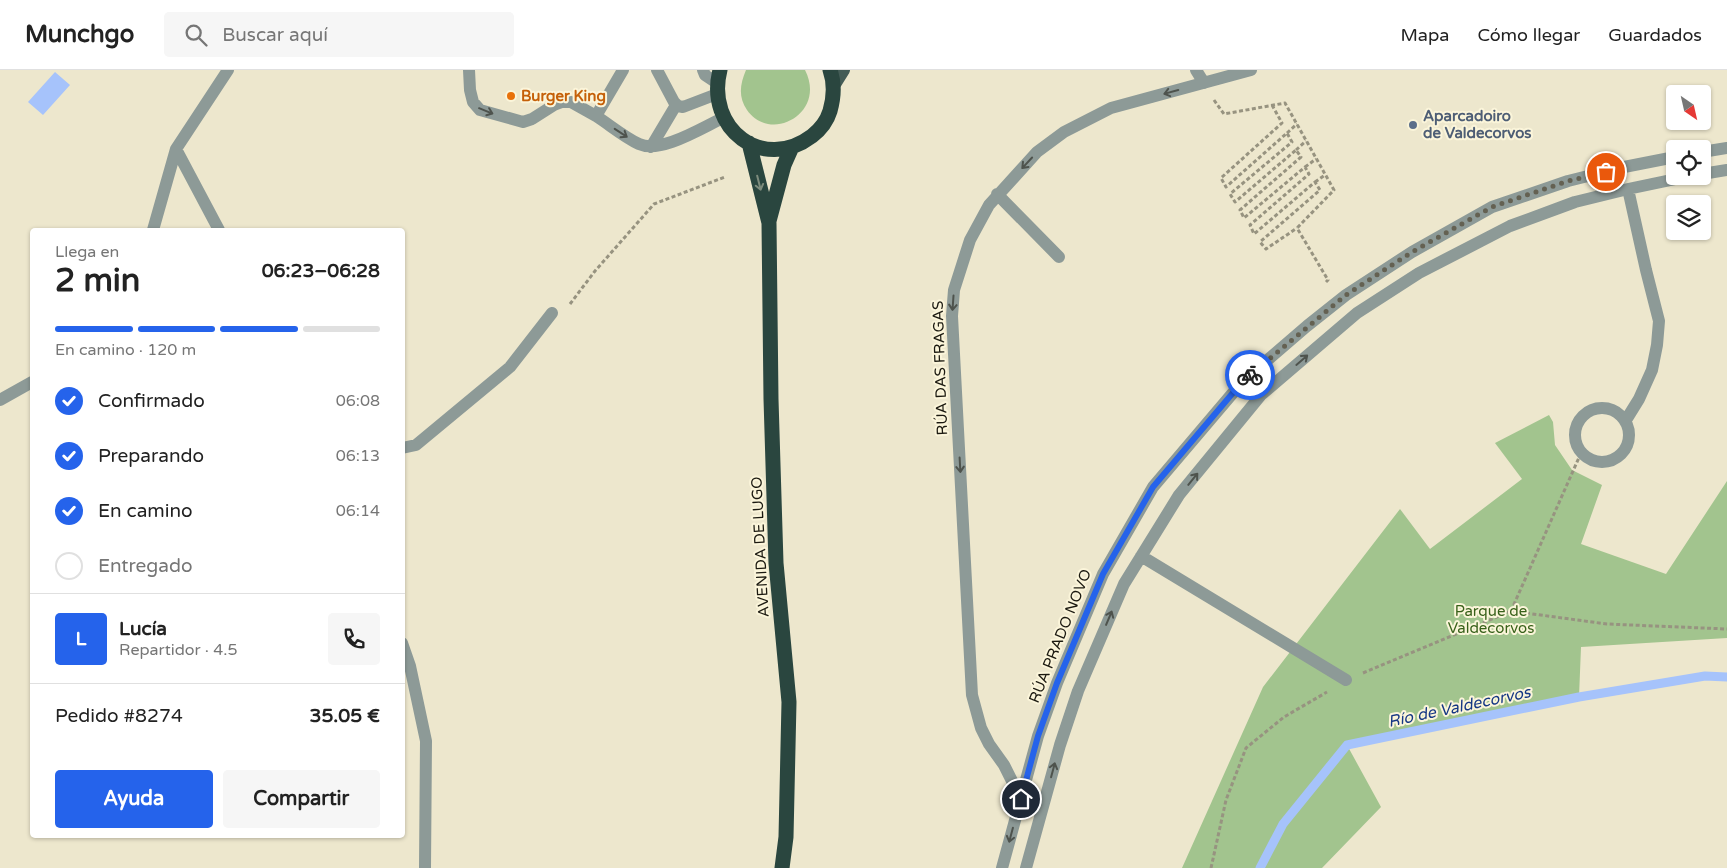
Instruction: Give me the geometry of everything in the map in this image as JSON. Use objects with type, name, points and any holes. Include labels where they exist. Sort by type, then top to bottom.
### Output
[{"type":"highway","points":[[718,83],[723,118],[738,136],[749,143],[770,149],[792,147],[819,131],[828,117],[833,100],[834,86],[830,70]]},
{"type":"highway","name":"AVENIDA DE LUGO","points":[[749,143],[769,223],[771,399],[776,563],[788,702],[786,837],[782,868]]},
{"type":"highway","name":"AVENIDA DE LUGO","points":[[769,223],[784,165],[792,147]]},
{"type":"main road","points":[[834,86],[844,70]]},
{"type":"street","points":[[154,228],[176,148],[228,70]]},
{"type":"street","points":[[469,70],[473,102],[480,110],[523,122],[532,119],[554,105],[562,102],[571,102],[640,145],[651,147],[671,142],[723,118]]},
{"type":"street","points":[[596,116],[623,70]]},
{"type":"street","points":[[657,70],[676,105],[683,107],[718,83],[705,75],[703,70]]},
{"type":"street","points":[[1196,70],[1204,83]]},
{"type":"street","name":"RÚA DAS FRAGAS","points":[[1021,799],[1004,765],[989,744],[981,728],[972,695],[952,316],[954,290],[970,240],[989,205],[1036,152],[1064,132],[1112,108],[1251,70]]},
{"type":"street","points":[[651,147],[676,105]]},
{"type":"street","points":[[176,148],[218,228]]},
{"type":"street","points":[[1711,151],[1727,148]]},
{"type":"street","name":"RÚA PRADO NOVO","points":[[1002,868],[1038,736],[1054,692],[1103,574],[1153,487],[1243,381],[1346,295],[1412,252],[1492,207],[1568,181],[1666,159]]},
{"type":"street","points":[[1711,173],[1727,170]]},
{"type":"street","points":[[1026,868],[1060,745],[1078,691],[1124,584],[1179,495],[1261,395],[1357,313],[1419,273],[1510,226],[1575,202],[1666,181]]},
{"type":"street","points":[[1626,420],[1639,399],[1652,370],[1659,321],[1628,189]]},
{"type":"street","points":[[997,194],[1059,258]]},
{"type":"street","points":[[405,447],[416,445],[510,367],[552,313]]},
{"type":"street","points":[[0,400],[30,383]]},
{"type":"street","points":[[1600,408],[1611,409],[1626,420],[1630,435],[1626,449],[1620,457],[1606,463],[1591,462],[1581,454],[1576,445],[1575,434],[1578,421],[1584,414],[1600,408]]},
{"type":"street","points":[[1141,556],[1346,680]]},
{"type":"street","points":[[405,652],[410,666],[426,741],[425,868]]},
{"type":"path","points":[[1204,83],[1224,114],[1285,103],[1334,190],[1297,228],[1266,249],[1260,242],[1320,190],[1315,182]]},
{"type":"path","points":[[1272,105],[1282,123],[1221,178],[1226,186],[1297,124]]},
{"type":"path","points":[[1287,133],[1292,142],[1230,194],[1235,202],[1306,142]]},
{"type":"path","points":[[1296,150],[1300,157],[1240,210],[1244,218],[1316,159]]},
{"type":"path","points":[[1305,167],[1309,174],[1250,226],[1254,234],[1325,174]]},
{"type":"path","points":[[552,313],[564,313],[595,271],[654,204],[725,177]]},
{"type":"path","points":[[1297,228],[1328,280],[1321,286]]},
{"type":"path","points":[[1511,611],[1581,454]]},
{"type":"path","points":[[1211,868],[1226,800],[1246,748],[1284,716],[1346,680],[1511,611],[1607,624],[1727,629]]},
{"type":"green space","points":[[746,70],[805,70],[810,85],[809,99],[803,111],[793,119],[782,124],[769,124],[757,120],[747,110],[742,100],[741,85]]},
{"type":"green space","name":"Parque de Valdecorvos","points":[[1549,415],[1553,422],[1555,445],[1572,470],[1602,485],[1581,544],[1666,574],[1727,481],[1727,638],[1581,647],[1579,697],[1347,745],[1381,807],[1322,868],[1182,868],[1263,687],[1400,509],[1430,549],[1522,479],[1495,443]]},
{"type":"water","points":[[55,72],[70,85],[43,115],[28,102]]},
{"type":"waterway","name":"Río de Valdecorvos","points":[[1260,868],[1283,824],[1347,745],[1579,697],[1705,676],[1727,677]]},
{"type":"way so far","points":[[1250,375],[1346,295],[1412,252],[1492,207],[1568,181],[1606,172]]},
{"type":"place","name":"Burger King","points":[[511,96]]},
{"type":"place","name":"Aparcadoiro de Valdecorvos","points":[[1413,125]]},
{"type":"route","points":[[1021,799],[1038,736],[1057,683],[1103,574],[1153,487],[1250,375]]}]
